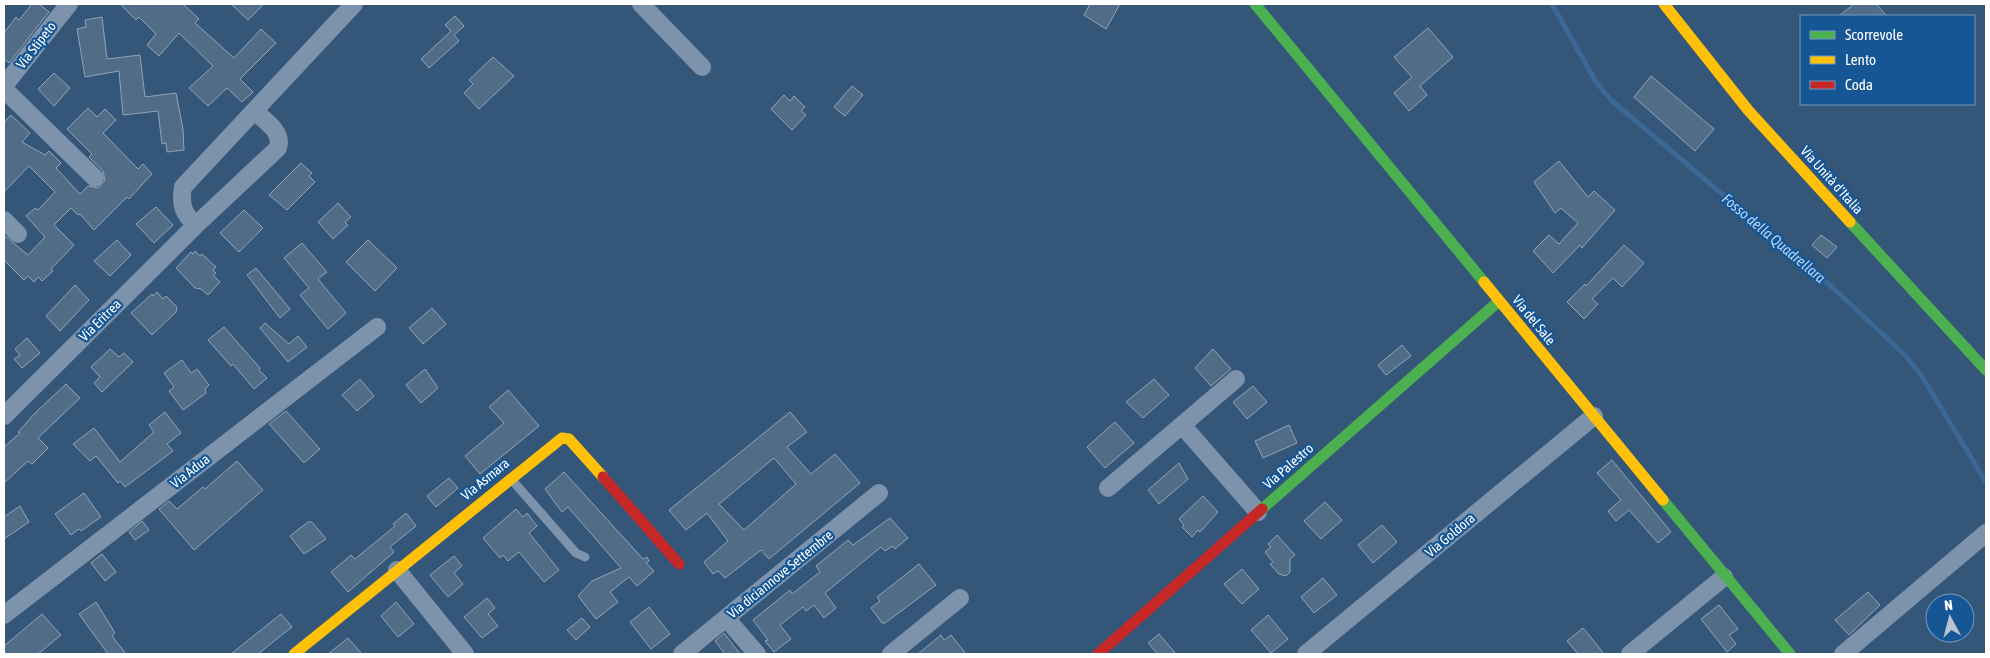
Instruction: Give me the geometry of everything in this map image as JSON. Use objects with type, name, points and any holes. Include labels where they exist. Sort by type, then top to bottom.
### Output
[{"type":"street","name":"Via Stipeto","points":[[4,87],[69,4]]},
{"type":"street","points":[[196,225],[188,218],[182,207],[182,187],[354,4]]},
{"type":"street","points":[[641,4],[702,67]]},
{"type":"street","name":"Via del Sale","points":[[1255,4],[1724,577],[1790,654]]},
{"type":"street","name":"Via Unità d'Italia","points":[[1664,4],[1748,110],[1983,359]]},
{"type":"street","points":[[4,87],[95,178]]},
{"type":"street","name":"Via Eritrea","points":[[4,416],[196,225],[278,148],[281,140],[279,134],[254,111]]},
{"type":"street","points":[[4,220],[18,234]]},
{"type":"street","name":"Via Palestro","points":[[1098,654],[1499,301]]},
{"type":"street","name":"Via Adua","points":[[4,615],[377,326]]},
{"type":"street","points":[[1108,488],[1236,379]]},
{"type":"street","name":"Via Goldora","points":[[1306,654],[1594,416]]},
{"type":"street","points":[[1182,425],[1258,512]]},
{"type":"street","name":"Via Asmara","points":[[294,654],[562,438],[569,439],[679,564]]},
{"type":"street","name":"Via diciannove Settembre","points":[[682,654],[879,493]]},
{"type":"street","points":[[1843,654],[1986,533]]},
{"type":"street","points":[[396,570],[465,654]]},
{"type":"street","points":[[1630,654],[1724,577]]},
{"type":"street","points":[[891,654],[960,598]]},
{"type":"street","points":[[726,618],[757,654]]},
{"type":"lane","points":[[511,478],[576,553],[586,557]]},
{"type":"building","points":[[32,4],[39,4],[49,12],[9,63],[4,59],[4,33],[16,17],[19,20]]},
{"type":"building","points":[[120,4],[183,4],[199,19],[195,23],[234,58],[261,29],[276,43],[240,79],[253,92],[242,102],[227,88],[208,106],[189,88],[213,66],[179,33],[159,56],[147,45],[156,34],[139,17],[136,20]]},
{"type":"building","points":[[231,4],[264,4],[248,20]]},
{"type":"building","points":[[1090,4],[1120,4],[1106,29],[1084,15]]},
{"type":"building","points":[[1854,4],[1876,4],[1886,15],[1840,15]]},
{"type":"building","points":[[455,16],[464,26],[454,35],[459,41],[429,68],[421,59],[451,31],[445,25]]},
{"type":"building","points":[[102,17],[107,59],[140,55],[145,97],[176,93],[183,129],[184,150],[167,152],[166,143],[162,144],[158,111],[123,115],[119,71],[85,77],[77,29],[86,27],[85,20]]},
{"type":"building","points":[[1428,28],[1453,57],[1420,86],[1427,95],[1409,111],[1394,93],[1412,77],[1394,57]]},
{"type":"building","points":[[493,57],[514,76],[479,109],[464,93],[473,84],[469,80]]},
{"type":"building","points":[[54,73],[70,88],[54,106],[38,89]]},
{"type":"building","points":[[1651,76],[1714,129],[1695,151],[1634,97]]},
{"type":"building","points":[[852,86],[863,95],[845,116],[834,107]]},
{"type":"building","points":[[784,95],[790,101],[794,96],[805,107],[801,111],[806,115],[792,130],[771,109]]},
{"type":"building","points":[[88,108],[97,117],[105,109],[116,120],[103,133],[138,169],[143,164],[152,174],[129,199],[127,197],[94,230],[80,214],[78,215],[71,208],[54,225],[74,245],[51,269],[53,271],[42,281],[38,277],[34,282],[28,276],[24,280],[4,260],[4,235],[28,255],[45,237],[26,216],[35,208],[38,210],[55,192],[29,166],[4,192],[4,122],[11,115],[30,133],[22,142],[45,155],[49,151],[61,163],[56,168],[80,194],[88,186],[98,188],[105,180],[103,171],[89,157],[92,154],[67,129]]},
{"type":"building","points":[[1559,161],[1588,197],[1594,191],[1615,210],[1582,248],[1580,245],[1553,273],[1533,251],[1549,235],[1559,244],[1578,223],[1561,208],[1555,213],[1534,182]]},
{"type":"building","points":[[301,163],[312,173],[309,176],[315,182],[287,210],[269,195]]},
{"type":"building","points":[[338,203],[351,217],[345,222],[348,225],[333,239],[318,222]]},
{"type":"building","points":[[156,207],[173,225],[154,243],[136,224]]},
{"type":"building","points":[[244,210],[263,228],[239,252],[220,233]]},
{"type":"building","points":[[1821,235],[1837,247],[1827,258],[1812,245]]},
{"type":"building","points":[[117,240],[131,255],[110,276],[94,261]]},
{"type":"building","points":[[368,240],[397,268],[375,291],[346,262]]},
{"type":"building","points":[[302,243],[327,272],[318,279],[346,313],[328,329],[300,295],[309,288],[284,258]]},
{"type":"building","points":[[1624,245],[1644,263],[1622,287],[1613,278],[1592,299],[1598,304],[1584,319],[1567,302],[1585,284],[1586,286]]},
{"type":"building","points":[[195,251],[200,256],[202,254],[216,267],[213,270],[216,273],[213,275],[220,282],[208,295],[201,289],[195,288],[176,268],[191,252],[193,254]]},
{"type":"building","points":[[256,268],[290,309],[280,318],[247,275]]},
{"type":"building","points":[[75,285],[89,300],[60,331],[46,316]]},
{"type":"building","points":[[157,292],[163,299],[166,296],[177,307],[176,312],[152,335],[131,313],[152,294],[153,296]]},
{"type":"building","points":[[432,308],[446,324],[423,344],[409,328]]},
{"type":"building","points":[[265,323],[289,344],[298,336],[307,347],[288,362],[260,328]]},
{"type":"building","points":[[224,327],[267,378],[254,389],[233,364],[231,366],[208,340]]},
{"type":"building","points":[[27,338],[40,353],[22,368],[14,359],[20,355],[15,349]]},
{"type":"building","points":[[1402,345],[1411,356],[1386,375],[1378,365]]},
{"type":"building","points":[[110,349],[119,357],[124,353],[133,362],[102,392],[94,383],[100,377],[91,367]]},
{"type":"building","points":[[1213,349],[1231,369],[1211,386],[1195,368]]},
{"type":"building","points":[[182,360],[191,373],[197,369],[209,385],[205,389],[206,393],[183,410],[169,391],[174,387],[164,373]]},
{"type":"building","points":[[425,369],[438,388],[421,403],[406,385]]},
{"type":"building","points":[[360,379],[374,396],[357,411],[342,395]]},
{"type":"building","points":[[1154,379],[1169,395],[1143,418],[1126,402]]},
{"type":"building","points":[[66,384],[80,398],[38,438],[48,448],[32,464],[28,461],[4,483],[4,447],[20,433],[18,432],[36,412]]},
{"type":"building","points":[[1253,386],[1267,402],[1247,419],[1233,402]]},
{"type":"building","points":[[508,390],[539,426],[480,474],[465,456],[504,423],[489,407]]},
{"type":"building","points":[[286,411],[320,449],[304,463],[269,424]]},
{"type":"building","points":[[165,412],[181,433],[167,444],[173,451],[125,487],[120,481],[118,483],[96,456],[90,461],[73,444],[94,428],[120,462],[154,432],[149,425]]},
{"type":"building","points":[[790,412],[807,432],[787,447],[811,474],[835,454],[860,483],[769,559],[761,550],[725,578],[718,571],[713,574],[704,562],[728,541],[707,513],[686,530],[669,510]],"holes":[[[774,458],[796,484],[744,530],[719,504]]]},
{"type":"building","points":[[1115,422],[1134,443],[1105,468],[1087,447]]},
{"type":"building","points":[[1289,425],[1297,443],[1263,458],[1255,441]]},
{"type":"building","points":[[1612,460],[1671,532],[1658,543],[1629,510],[1616,521],[1608,511],[1621,500],[1597,473]]},
{"type":"building","points":[[237,461],[263,490],[194,550],[159,509],[169,501],[177,509],[203,487],[205,489]]},
{"type":"building","points":[[1179,463],[1188,479],[1159,504],[1148,490]]},
{"type":"building","points":[[564,472],[643,559],[647,557],[649,561],[646,563],[654,571],[637,586],[629,577],[610,592],[618,602],[596,619],[578,596],[592,581],[621,568],[568,507],[562,512],[545,489]]},
{"type":"building","points":[[449,478],[458,488],[436,507],[427,496]]},
{"type":"building","points":[[84,493],[101,517],[81,531],[79,529],[71,535],[55,514]]},
{"type":"building","points":[[1203,496],[1218,512],[1200,532],[1198,530],[1192,537],[1182,527],[1184,525],[1179,519]]},
{"type":"building","points":[[1325,502],[1342,520],[1321,539],[1304,521]]},
{"type":"building","points":[[20,506],[29,522],[4,539],[4,517]]},
{"type":"building","points":[[516,509],[523,517],[527,513],[537,526],[529,533],[559,570],[544,582],[519,552],[508,561],[503,555],[500,558],[483,538]]},
{"type":"building","points":[[406,513],[416,526],[390,547],[394,552],[348,592],[331,572],[351,555],[355,559],[395,526],[393,524]]},
{"type":"building","points":[[890,518],[908,538],[895,549],[893,546],[885,551],[881,547],[825,593],[836,608],[824,618],[814,605],[806,611],[803,607],[780,625],[791,639],[774,652],[765,641],[768,640],[753,620],[790,590],[792,594],[820,572],[816,566],[848,540],[853,545]]},
{"type":"building","points":[[142,521],[149,530],[135,540],[129,532]]},
{"type":"building","points":[[308,522],[312,522],[326,539],[304,554],[290,536]]},
{"type":"building","points":[[1382,525],[1397,542],[1373,563],[1358,545]]},
{"type":"building","points":[[1277,535],[1295,555],[1290,559],[1290,572],[1286,576],[1279,574],[1270,564],[1273,562],[1265,552],[1271,547],[1268,544]]},
{"type":"building","points":[[102,554],[116,572],[105,581],[91,563]]},
{"type":"building","points":[[454,556],[462,566],[454,573],[463,584],[448,597],[430,575]]},
{"type":"building","points":[[919,564],[936,585],[885,623],[882,623],[871,608],[880,601],[877,597]]},
{"type":"building","points":[[1242,569],[1259,589],[1242,604],[1224,584]]},
{"type":"building","points":[[1323,578],[1337,595],[1314,613],[1301,597]]},
{"type":"building","points":[[1868,592],[1880,605],[1849,635],[1835,620]]},
{"type":"building","points":[[487,598],[495,608],[488,614],[498,626],[482,638],[464,617]]},
{"type":"building","points":[[96,602],[115,633],[112,636],[126,654],[108,654],[79,614]]},
{"type":"building","points":[[396,602],[414,624],[398,637],[381,616]]},
{"type":"building","points":[[1719,605],[1738,629],[1729,635],[1736,644],[1727,652],[1701,619]]},
{"type":"building","points":[[649,607],[670,634],[651,649],[630,622]]},
{"type":"building","points":[[42,614],[61,635],[38,654],[4,654],[4,646]]},
{"type":"building","points":[[281,614],[292,627],[258,654],[231,654]]},
{"type":"building","points":[[1268,615],[1288,639],[1271,653],[1251,630]]},
{"type":"building","points":[[582,618],[590,627],[576,640],[567,630]]},
{"type":"building","points":[[1583,628],[1604,654],[1578,654],[1567,641]]},
{"type":"building","points":[[724,633],[740,654],[725,654],[715,641]]},
{"type":"building","points":[[1159,634],[1176,654],[1158,654],[1148,643]]},
{"type":"building","points":[[941,635],[944,640],[951,635],[966,654],[918,654]]},
{"type":"building","points":[[348,638],[362,654],[328,654]]},
{"type":"waterway","name":"Fosso della Quadrellara","points":[[1552,4],[1596,82],[1611,100],[1832,287],[1905,355],[1921,375],[1986,482]]},
{"type":"traffic: fast","points":[[1255,4],[1484,282]]},
{"type":"traffic: fast","points":[[1850,222],[1986,370]]},
{"type":"traffic: fast","points":[[1262,509],[1499,301]]},
{"type":"traffic: fast","points":[[1663,500],[1790,654]]},
{"type":"traffic: slow","points":[[1664,4],[1748,110],[1850,222]]},
{"type":"traffic: slow","points":[[1484,282],[1663,500]]},
{"type":"traffic: slow","points":[[294,654],[562,438],[569,439],[603,477]]},
{"type":"traffic: jam","points":[[603,477],[679,564]]},
{"type":"traffic: jam","points":[[1098,654],[1262,509]]}]
